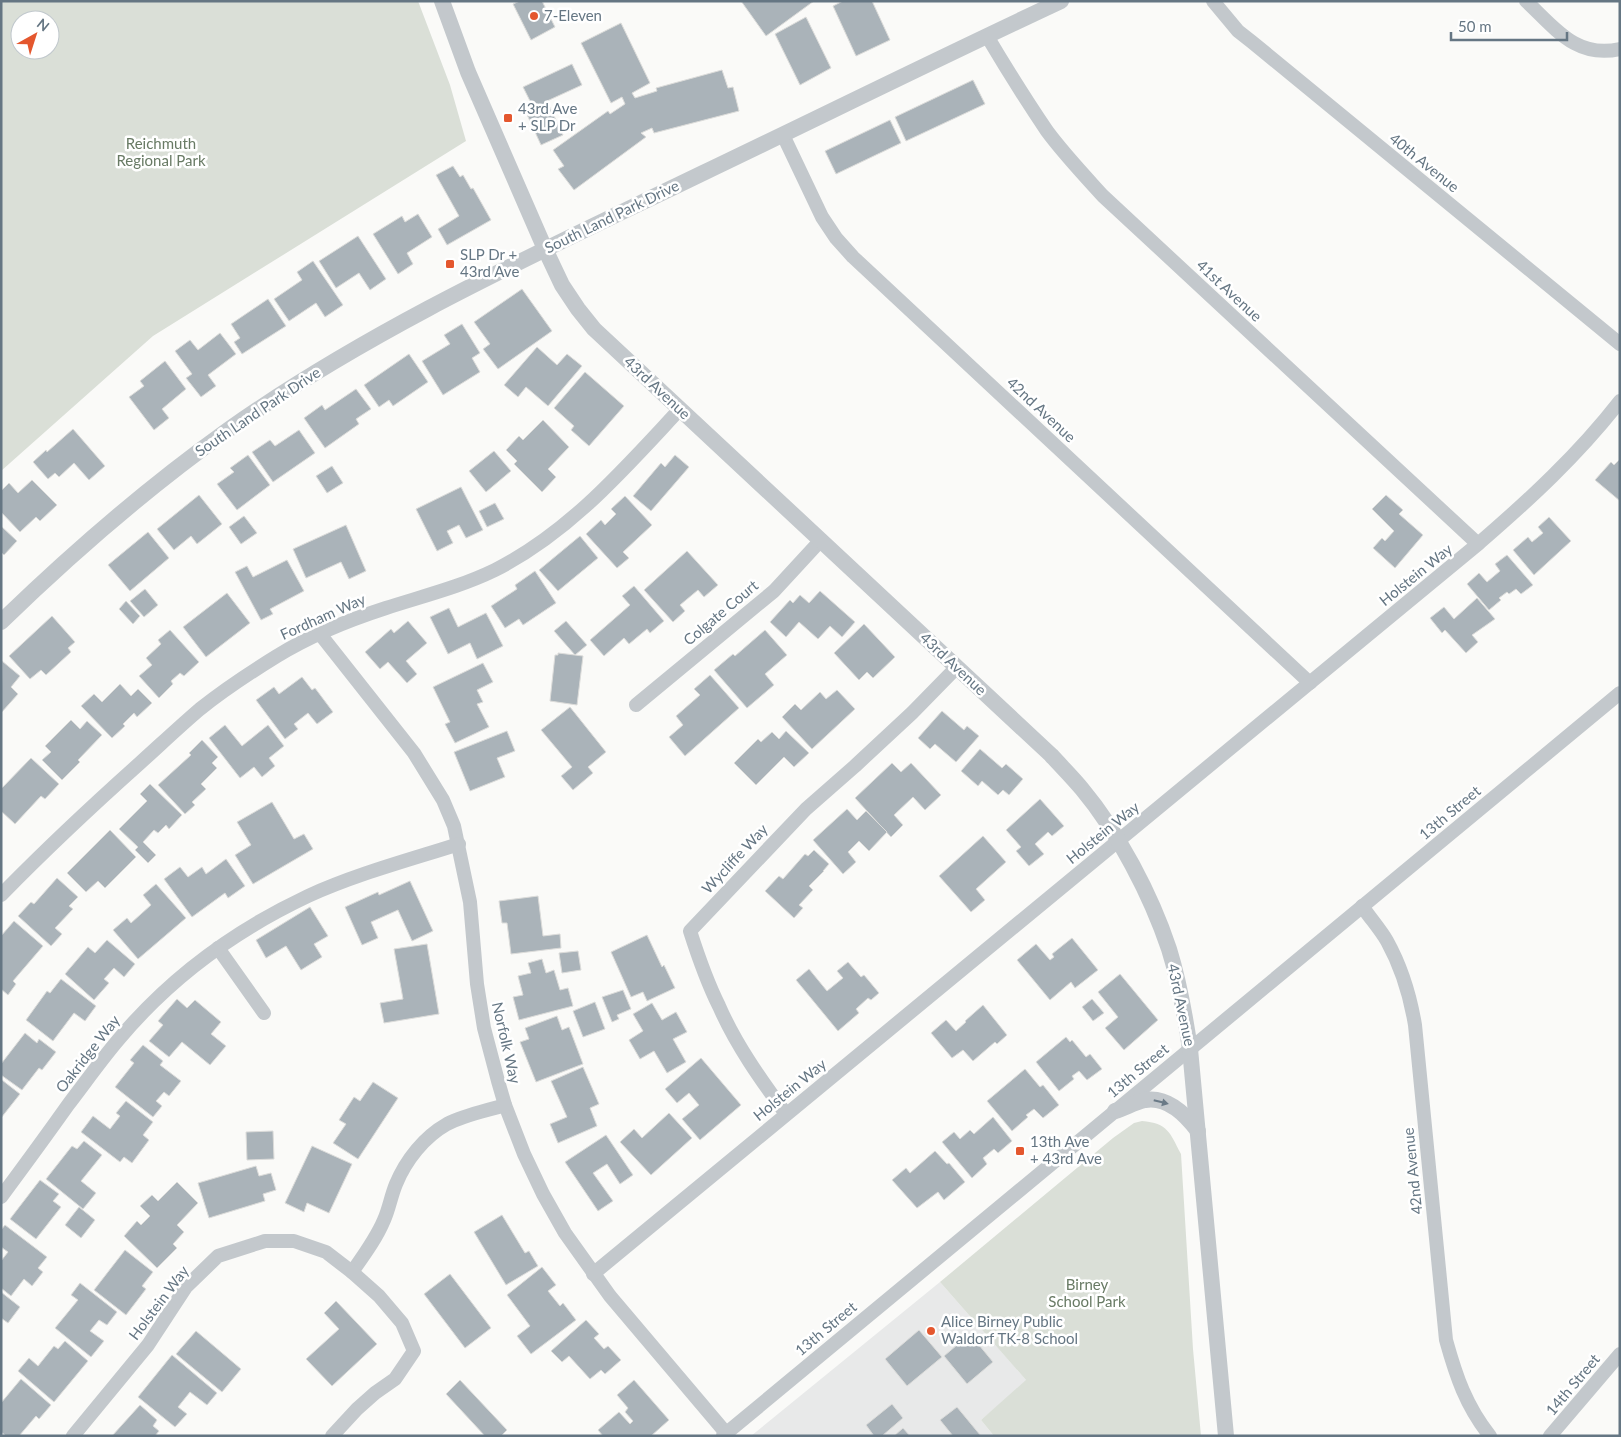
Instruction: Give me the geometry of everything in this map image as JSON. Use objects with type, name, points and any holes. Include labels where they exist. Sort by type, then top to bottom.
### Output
[{"type":"street","name":"43rd Avenue","points":[[442,1],[468,72],[545,249],[562,285],[583,316],[594,329],[680,410],[1051,755],[1083,790],[1118,841],[1145,891],[1168,948],[1180,990],[1190,1049],[1226,1436]]},
{"type":"street","name":"South Land Park Drive","points":[[1,622],[50,574],[115,517],[184,463],[231,428],[378,336],[545,249],[1061,1]]},
{"type":"street","name":"40th Avenue","points":[[1213,1],[1238,31],[1620,344]]},
{"type":"street","points":[[1526,1],[1566,39],[1578,46],[1594,51],[1608,52],[1620,49]]},
{"type":"street","name":"41st Avenue","points":[[987,36],[1048,133],[1103,196],[1478,544]]},
{"type":"street","name":"42nd Avenue","points":[[783,135],[822,217],[836,238],[853,257],[1310,683]]},
{"type":"street","name":"Holstein Way","points":[[592,1274],[1478,544],[1534,496],[1567,462],[1620,401]]},
{"type":"street","name":"Fordham Way","points":[[1,894],[90,808],[200,709],[238,680],[279,654],[320,634],[386,608],[428,596],[469,581],[495,570],[526,552],[556,532],[584,509],[680,410]]},
{"type":"street","name":"Colgate Court","points":[[636,705],[774,590],[820,540]]},
{"type":"street","name":"Norfolk Way","points":[[320,634],[414,753],[443,800],[454,826],[470,902],[477,984],[484,1028],[505,1105],[524,1154],[543,1194],[565,1233],[592,1274],[725,1435]]},
{"type":"street","name":"Wycliffe Way","points":[[786,1114],[740,1048],[719,1008],[701,965],[690,931],[788,826],[912,713],[957,667]]},
{"type":"street","name":"13th Street","points":[[725,1435],[1620,693]]},
{"type":"street","name":"Oakridge Way","points":[[1,1197],[119,1038],[152,1004],[218,948],[275,913],[309,896],[345,881],[459,844]]},
{"type":"street","name":"42nd Avenue","points":[[1362,906],[1386,940],[1400,966],[1409,993],[1415,1025],[1446,1340],[1454,1372],[1464,1395],[1490,1436]]},
{"type":"street","points":[[218,948],[264,1013]]},
{"type":"street","points":[[1115,1111],[1145,1100],[1156,1100],[1168,1103],[1178,1110],[1189,1119],[1198,1131]]},
{"type":"street","points":[[352,1272],[374,1242],[385,1219],[395,1184],[414,1152],[446,1125],[466,1116],[505,1105]]},
{"type":"street","name":"Holstein Way","points":[[73,1436],[148,1345],[186,1288],[218,1256],[265,1242],[294,1241],[326,1252],[379,1296],[402,1323],[414,1351],[395,1379],[357,1409],[332,1436]]},
{"type":"street","name":"14th Street","points":[[1550,1436],[1620,1354]]},
{"type":"shaded area","name":"Alice Birney Public Waldorf TK-8 School","points":[[940,1282],[1027,1381],[981,1420],[994,1436],[751,1436]]},
{"type":"green space","name":"Reichmuth Regional Park","points":[[1,1],[418,1],[450,85],[466,141],[153,336],[1,471]]},
{"type":"green space","name":"Birney School Park","points":[[1142,1121],[1158,1124],[1167,1130],[1181,1154],[1193,1349],[1201,1436],[994,1436],[981,1420],[1026,1380],[940,1282],[1113,1138],[1134,1123]]},
{"type":"building","name":"7-Eleven","points":[[520,1],[542,1],[555,27],[531,40],[513,4]]},
{"type":"building","points":[[741,1],[814,1],[766,36]]},
{"type":"building","points":[[843,1],[872,1],[890,40],[856,56],[833,6]]},
{"type":"building","points":[[806,17],[831,68],[800,85],[775,34]]},
{"type":"building","points":[[621,23],[650,83],[632,93],[635,98],[657,91],[656,88],[722,70],[728,88],[733,87],[739,111],[654,133],[652,128],[641,133],[646,137],[574,190],[558,169],[564,166],[553,150],[608,111],[610,114],[625,104],[622,97],[611,103],[581,43]]},
{"type":"building","points":[[572,64],[582,85],[547,101],[563,135],[541,145],[524,108],[532,105],[523,87]]},
{"type":"building","points":[[973,80],[985,104],[906,141],[895,117]]},
{"type":"building","points":[[890,120],[901,143],[836,174],[825,151]]},
{"type":"building","points":[[453,166],[460,177],[463,175],[471,189],[473,188],[491,220],[447,245],[438,229],[459,216],[436,175]]},
{"type":"building","points":[[418,214],[432,237],[407,253],[413,264],[398,274],[373,234],[402,216],[405,222]]},
{"type":"building","points":[[358,236],[386,279],[370,290],[359,273],[336,288],[319,261]]},
{"type":"building","points":[[313,261],[343,305],[325,317],[316,303],[289,321],[274,299],[302,280],[297,272]]},
{"type":"building","points":[[522,289],[552,331],[498,369],[483,349],[490,344],[474,322]]},
{"type":"building","points":[[268,299],[286,326],[242,354],[234,342],[240,338],[231,324]]},
{"type":"building","points":[[462,324],[480,353],[472,358],[480,372],[443,395],[422,361],[450,344],[444,335]]},
{"type":"building","points":[[220,333],[236,354],[208,375],[216,386],[201,397],[186,378],[192,374],[175,351],[190,340],[198,350]]},
{"type":"building","points":[[537,347],[557,365],[567,354],[582,366],[548,406],[526,387],[518,397],[504,385]]},
{"type":"building","points":[[409,354],[428,382],[393,406],[389,400],[379,407],[364,385]]},
{"type":"building","points":[[165,361],[186,389],[162,409],[169,418],[154,430],[129,397],[144,386],[140,381]]},
{"type":"building","points":[[585,372],[624,406],[589,446],[571,430],[574,426],[554,408]]},
{"type":"building","points":[[356,389],[371,409],[356,419],[359,424],[325,448],[304,418],[322,405],[325,410]]},
{"type":"building","points":[[543,420],[569,447],[548,469],[556,477],[542,492],[514,464],[517,461],[506,450],[519,436],[523,440]]},
{"type":"building","points":[[73,429],[105,466],[89,480],[74,463],[59,477],[55,473],[48,479],[33,462]]},
{"type":"building","points":[[299,430],[315,453],[273,482],[252,452],[270,440],[275,446]]},
{"type":"building","points":[[494,451],[511,471],[486,492],[469,471]]},
{"type":"building","points":[[248,455],[270,485],[237,510],[217,484],[234,472],[230,468]]},
{"type":"building","points":[[675,455],[689,467],[651,511],[633,496],[661,463],[665,467]]},
{"type":"building","points":[[1620,459],[1620,501],[1595,480],[1611,462],[1614,465]]},
{"type":"building","points":[[332,466],[343,483],[327,493],[316,476]]},
{"type":"building","points":[[32,480],[57,505],[40,521],[36,517],[20,532],[1,512],[1,491],[9,483],[18,493]]},
{"type":"building","points":[[461,487],[483,530],[466,538],[459,525],[447,531],[453,543],[437,551],[416,509]]},
{"type":"building","points":[[199,495],[222,524],[197,544],[191,536],[174,550],[157,529]]},
{"type":"building","points":[[1386,495],[1403,510],[1399,514],[1423,535],[1395,568],[1373,548],[1382,538],[1385,541],[1394,531],[1372,509]]},
{"type":"building","points":[[625,496],[652,525],[623,552],[629,558],[617,568],[586,534],[601,520],[605,525],[616,514],[611,509]]},
{"type":"building","points":[[495,503],[504,519],[487,527],[479,511]]},
{"type":"building","points":[[244,516],[257,533],[241,544],[229,527]]},
{"type":"building","points":[[1549,517],[1571,541],[1534,575],[1513,550],[1528,537],[1532,542],[1543,533],[1538,527]]},
{"type":"building","points":[[346,525],[366,571],[349,579],[341,562],[306,578],[293,549]]},
{"type":"building","points":[[1,526],[17,541],[4,555],[1,552]]},
{"type":"building","points":[[148,532],[169,558],[130,591],[108,565]]},
{"type":"building","points":[[580,536],[598,558],[558,591],[539,570]]},
{"type":"building","points":[[687,551],[718,585],[704,597],[698,590],[680,605],[685,611],[673,622],[644,590]]},
{"type":"building","points":[[1507,555],[1533,585],[1521,594],[1516,589],[1509,594],[1507,592],[1489,610],[1467,584],[1479,573],[1487,582],[1500,571],[1495,564]]},
{"type":"building","points":[[287,560],[304,591],[270,609],[273,614],[261,620],[235,572],[247,566],[253,577]]},
{"type":"building","points":[[535,571],[556,603],[523,625],[519,619],[505,628],[491,606],[517,589],[515,585]]},
{"type":"building","points":[[634,586],[664,621],[650,633],[647,629],[629,644],[624,638],[604,656],[590,640],[630,605],[622,596]]},
{"type":"building","points":[[145,589],[158,605],[144,617],[130,601]]},
{"type":"building","points":[[820,591],[855,622],[842,637],[830,626],[818,639],[799,622],[786,637],[770,622],[790,600],[793,603],[800,595],[809,603]]},
{"type":"building","points":[[227,593],[250,623],[206,657],[183,627]]},
{"type":"building","points":[[1477,598],[1495,619],[1472,635],[1478,642],[1466,653],[1445,630],[1442,633],[1430,618],[1444,607],[1454,619]]},
{"type":"building","points":[[126,601],[140,616],[133,624],[119,609]]},
{"type":"building","points":[[449,608],[458,627],[486,613],[503,646],[477,659],[470,643],[448,654],[430,617]]},
{"type":"building","points":[[52,616],[75,642],[68,648],[71,652],[46,675],[41,670],[30,679],[9,656]]},
{"type":"building","points":[[408,621],[427,643],[406,661],[417,674],[407,683],[388,662],[380,669],[365,652],[391,629],[394,633]]},
{"type":"building","points":[[566,621],[587,645],[575,655],[554,631]]},
{"type":"building","points":[[864,624],[895,657],[873,678],[867,672],[859,680],[834,653]]},
{"type":"building","points":[[170,630],[199,662],[184,676],[180,673],[171,681],[173,684],[159,698],[139,676],[152,665],[146,658],[161,644],[158,640]]},
{"type":"building","points":[[765,630],[787,655],[765,674],[774,685],[747,708],[714,670],[733,654],[735,656]]},
{"type":"building","points":[[558,653],[583,656],[577,705],[550,701],[555,655],[558,655]]},
{"type":"building","points":[[2,661],[20,676],[11,687],[18,694],[1,713]]},
{"type":"building","points":[[483,663],[493,682],[477,690],[483,702],[477,704],[489,727],[455,743],[445,724],[450,722],[433,687]]},
{"type":"building","points":[[710,675],[739,708],[685,756],[669,737],[683,725],[676,716],[700,695],[694,689]]},
{"type":"building","points":[[302,677],[312,690],[315,688],[333,712],[317,724],[308,713],[294,724],[298,729],[285,739],[256,700],[274,687],[279,694]]},
{"type":"building","points":[[120,684],[131,696],[138,689],[152,703],[137,717],[134,713],[123,724],[125,726],[112,738],[81,706],[94,694],[102,702]]},
{"type":"building","points":[[837,690],[855,709],[812,749],[782,717],[795,704],[801,710],[820,692],[826,699]]},
{"type":"building","points":[[570,707],[606,752],[588,767],[593,773],[573,790],[561,776],[572,767],[541,730]]},
{"type":"building","points":[[942,711],[964,730],[967,726],[979,736],[956,762],[935,744],[930,749],[918,738]]},
{"type":"building","points":[[71,720],[80,729],[87,721],[102,735],[62,780],[42,760],[51,752],[45,746]]},
{"type":"building","points":[[225,725],[242,746],[268,725],[284,746],[269,758],[275,766],[262,777],[254,767],[240,778],[209,738]]},
{"type":"building","points":[[507,731],[515,751],[497,758],[505,777],[470,791],[454,752]]},
{"type":"building","points":[[786,731],[809,753],[794,767],[784,757],[756,785],[734,763],[758,739],[761,742],[772,732],[779,739]]},
{"type":"building","points":[[202,740],[218,757],[212,763],[217,768],[201,784],[206,789],[192,802],[195,805],[185,814],[158,785],[191,755],[189,753]]},
{"type":"building","points":[[980,749],[1002,768],[1006,764],[1023,779],[1009,795],[1003,790],[998,795],[982,781],[978,786],[961,771]]},
{"type":"building","points":[[31,758],[59,784],[45,799],[41,796],[15,824],[1,811],[1,789]]},
{"type":"building","points":[[892,763],[901,772],[911,763],[941,795],[925,810],[913,797],[894,815],[903,825],[891,837],[855,798]]},
{"type":"building","points":[[150,784],[182,815],[169,829],[166,825],[158,833],[154,830],[143,842],[156,855],[148,863],[135,850],[138,847],[119,829],[147,801],[140,794]]},
{"type":"building","points":[[1040,799],[1064,826],[1052,836],[1048,832],[1035,844],[1044,854],[1029,866],[1016,851],[1021,847],[1006,830]]},
{"type":"building","points":[[272,802],[294,839],[304,834],[313,849],[253,884],[235,855],[251,845],[237,822]]},
{"type":"building","points":[[847,809],[857,820],[866,811],[887,832],[869,851],[859,841],[848,852],[856,862],[843,874],[813,840]]},
{"type":"building","points":[[110,830],[136,857],[105,888],[98,881],[86,892],[67,873]]},
{"type":"building","points":[[983,836],[1006,862],[976,889],[985,900],[971,912],[939,876]]},
{"type":"building","points":[[814,850],[829,864],[809,886],[813,890],[799,905],[803,908],[794,918],[765,891],[779,876],[783,879],[805,854],[808,856]]},
{"type":"building","points":[[226,859],[245,886],[228,898],[225,893],[192,917],[164,879],[180,867],[188,877],[202,867],[206,874]]},
{"type":"building","points":[[57,878],[78,897],[69,906],[73,909],[55,928],[62,934],[51,946],[18,916],[31,902],[34,904]]},
{"type":"building","points":[[410,881],[433,931],[412,941],[398,910],[371,922],[378,938],[362,945],[345,907],[378,892],[379,895]]},
{"type":"building","points":[[156,884],[186,918],[138,959],[113,930],[127,918],[131,923],[151,905],[143,895]]},
{"type":"building","points":[[538,896],[543,936],[560,934],[561,948],[511,954],[507,923],[502,923],[499,901]]},
{"type":"building","points":[[310,907],[328,936],[314,944],[322,957],[301,970],[286,946],[266,958],[256,940]]},
{"type":"building","points":[[14,921],[43,946],[13,981],[16,984],[8,995],[1,989],[1,936]]},
{"type":"building","points":[[647,935],[662,967],[664,965],[675,988],[647,1001],[643,992],[631,997],[611,952]]},
{"type":"building","points":[[1072,938],[1098,970],[1075,988],[1071,982],[1050,1000],[1017,960],[1036,944],[1050,960],[1054,957],[1052,954]]},
{"type":"building","points":[[107,940],[135,964],[124,977],[114,968],[104,979],[109,983],[94,1000],[65,974],[88,947],[95,953]]},
{"type":"building","points":[[427,944],[439,1014],[384,1023],[380,1003],[403,999],[394,949]]},
{"type":"building","points":[[578,951],[581,970],[562,973],[559,953]]},
{"type":"building","points":[[542,959],[546,973],[554,970],[560,990],[568,988],[573,1006],[519,1020],[513,997],[523,995],[518,976],[531,973],[528,963]]},
{"type":"building","points":[[848,962],[861,977],[864,975],[879,993],[871,1000],[868,998],[856,1009],[859,1013],[838,1031],[796,980],[809,969],[827,991],[843,978],[837,971]]},
{"type":"building","points":[[1120,974],[1158,1020],[1124,1050],[1105,1028],[1118,1017],[1098,992]]},
{"type":"building","points":[[61,979],[96,1006],[85,1021],[74,1013],[53,1041],[26,1020],[47,991],[50,993]]},
{"type":"building","points":[[623,990],[631,1009],[617,1015],[619,1019],[612,1022],[602,997]]},
{"type":"building","points":[[177,999],[187,1008],[195,1000],[221,1022],[211,1034],[226,1046],[210,1065],[182,1042],[169,1057],[149,1041],[163,1025],[158,1021]]},
{"type":"building","points":[[1092,999],[1104,1013],[1093,1021],[1082,1007]]},
{"type":"building","points":[[595,1002],[605,1029],[583,1037],[573,1011]]},
{"type":"building","points":[[652,1003],[662,1020],[676,1012],[687,1032],[673,1039],[686,1062],[667,1073],[654,1051],[640,1059],[629,1040],[643,1031],[633,1014]]},
{"type":"building","points":[[983,1005],[1007,1035],[997,1044],[995,1042],[973,1061],[963,1050],[952,1058],[931,1033],[946,1020],[956,1031]]},
{"type":"building","points":[[557,1016],[562,1030],[569,1027],[583,1064],[536,1082],[520,1042],[529,1039],[525,1028]]},
{"type":"building","points":[[25,1033],[37,1043],[39,1039],[56,1052],[42,1070],[39,1068],[22,1090],[1,1075],[1,1064]]},
{"type":"building","points":[[1066,1037],[1070,1042],[1072,1040],[1086,1057],[1090,1054],[1102,1069],[1087,1080],[1079,1071],[1072,1076],[1074,1079],[1059,1091],[1036,1062]]},
{"type":"building","points":[[143,1045],[163,1061],[160,1065],[181,1081],[169,1096],[164,1092],[156,1101],[162,1106],[153,1117],[115,1087],[134,1063],[130,1060]]},
{"type":"building","points":[[701,1058],[741,1105],[700,1140],[682,1119],[699,1105],[689,1093],[677,1103],[665,1089]]},
{"type":"building","points":[[583,1067],[599,1104],[590,1108],[597,1126],[558,1143],[550,1124],[567,1117],[551,1081]]},
{"type":"building","points":[[1025,1069],[1040,1087],[1043,1085],[1059,1105],[1043,1118],[1034,1109],[1012,1131],[987,1101]]},
{"type":"building","points":[[1,1081],[20,1094],[1,1118]]},
{"type":"building","points":[[373,1082],[398,1098],[358,1159],[333,1143],[346,1124],[339,1120],[354,1097],[360,1101]]},
{"type":"building","points":[[126,1101],[153,1122],[143,1135],[149,1140],[132,1163],[124,1157],[120,1162],[81,1132],[93,1116],[110,1129],[120,1116],[116,1113]]},
{"type":"building","points":[[669,1113],[692,1138],[651,1175],[620,1142],[634,1129],[642,1138]]},
{"type":"building","points":[[993,1117],[1012,1141],[998,1153],[994,1149],[983,1158],[987,1164],[972,1178],[942,1142],[954,1132],[960,1139],[970,1130],[974,1134]]},
{"type":"building","points":[[273,1131],[274,1159],[247,1160],[246,1132]]},
{"type":"building","points":[[606,1135],[633,1175],[620,1184],[607,1164],[593,1173],[613,1201],[598,1211],[565,1162]]},
{"type":"building","points":[[84,1141],[102,1155],[81,1181],[96,1193],[83,1209],[46,1179],[72,1146],[77,1149]]},
{"type":"building","points":[[312,1146],[352,1164],[329,1213],[307,1203],[304,1212],[285,1203]]},
{"type":"building","points":[[935,1151],[947,1164],[949,1163],[965,1182],[944,1200],[938,1192],[917,1208],[892,1180],[906,1168],[910,1173]]},
{"type":"building","points":[[256,1166],[259,1176],[271,1173],[276,1190],[263,1194],[265,1201],[209,1218],[198,1183]]},
{"type":"building","points":[[40,1180],[59,1194],[53,1201],[61,1207],[36,1239],[10,1219]]},
{"type":"building","points":[[177,1182],[198,1203],[177,1225],[184,1232],[173,1244],[177,1248],[157,1268],[124,1236],[137,1221],[141,1225],[150,1216],[140,1206],[152,1195],[158,1201]]},
{"type":"building","points":[[79,1207],[95,1220],[81,1238],[65,1225]]},
{"type":"building","points":[[502,1215],[525,1253],[529,1251],[538,1266],[506,1285],[474,1232]]},
{"type":"building","points":[[5,1225],[47,1257],[38,1268],[43,1272],[32,1286],[24,1279],[11,1296],[1,1288],[1,1261],[8,1252],[1,1247],[1,1230]]},
{"type":"building","points":[[125,1250],[153,1272],[142,1286],[146,1289],[126,1315],[94,1290]]},
{"type":"building","points":[[542,1267],[556,1285],[548,1291],[560,1306],[563,1303],[576,1320],[531,1354],[517,1336],[530,1326],[507,1295]]},
{"type":"building","points":[[450,1274],[491,1328],[465,1348],[424,1294]]},
{"type":"building","points":[[80,1283],[117,1312],[107,1325],[99,1320],[90,1331],[104,1341],[91,1357],[55,1328],[78,1300],[71,1295]]},
{"type":"building","points":[[1,1292],[20,1307],[8,1323],[1,1318]]},
{"type":"building","points":[[336,1301],[377,1344],[332,1386],[306,1359],[339,1329],[324,1313]]},
{"type":"building","points":[[586,1320],[599,1334],[594,1338],[604,1349],[608,1346],[621,1360],[605,1374],[601,1370],[590,1379],[569,1356],[562,1362],[551,1351]]},
{"type":"building","points":[[919,1330],[942,1357],[907,1386],[885,1359]]},
{"type":"building","points":[[196,1331],[241,1369],[222,1392],[176,1354]]},
{"type":"building","points":[[970,1334],[993,1362],[967,1384],[944,1356]]},
{"type":"building","points":[[65,1341],[88,1361],[54,1402],[18,1371],[29,1358],[38,1366],[54,1346],[58,1349]]},
{"type":"building","points":[[172,1355],[217,1393],[207,1405],[190,1392],[178,1407],[187,1414],[175,1427],[138,1397]]},
{"type":"building","points":[[21,1379],[51,1405],[39,1419],[36,1416],[19,1436],[6,1436],[1,1432],[1,1403]]},
{"type":"building","points":[[460,1380],[507,1430],[501,1436],[485,1436],[446,1394]]},
{"type":"building","points":[[634,1380],[669,1420],[651,1436],[603,1436],[598,1430],[619,1412],[630,1424],[633,1421],[625,1412],[628,1408],[617,1395]]},
{"type":"building","points":[[892,1404],[903,1418],[882,1436],[874,1436],[866,1425]]},
{"type":"building","points":[[140,1405],[157,1420],[153,1426],[159,1431],[155,1436],[112,1436]]},
{"type":"building","points":[[957,1407],[981,1436],[953,1436],[940,1420]]},
{"type":"building","points":[[903,1428],[910,1436],[894,1436]]},
{"type":"place","name":"7-Eleven","points":[[534,16]]},
{"type":"place","name":"43rd Ave + SLP Dr","points":[[508,118]]},
{"type":"place","name":"SLP Dr + 43rd Ave","points":[[450,264]]},
{"type":"place","name":"13th Ave + 43rd Ave","points":[[1020,1151]]},
{"type":"place","name":"Alice Birney Public Waldorf TK-8 School","points":[[931,1331]]}]
